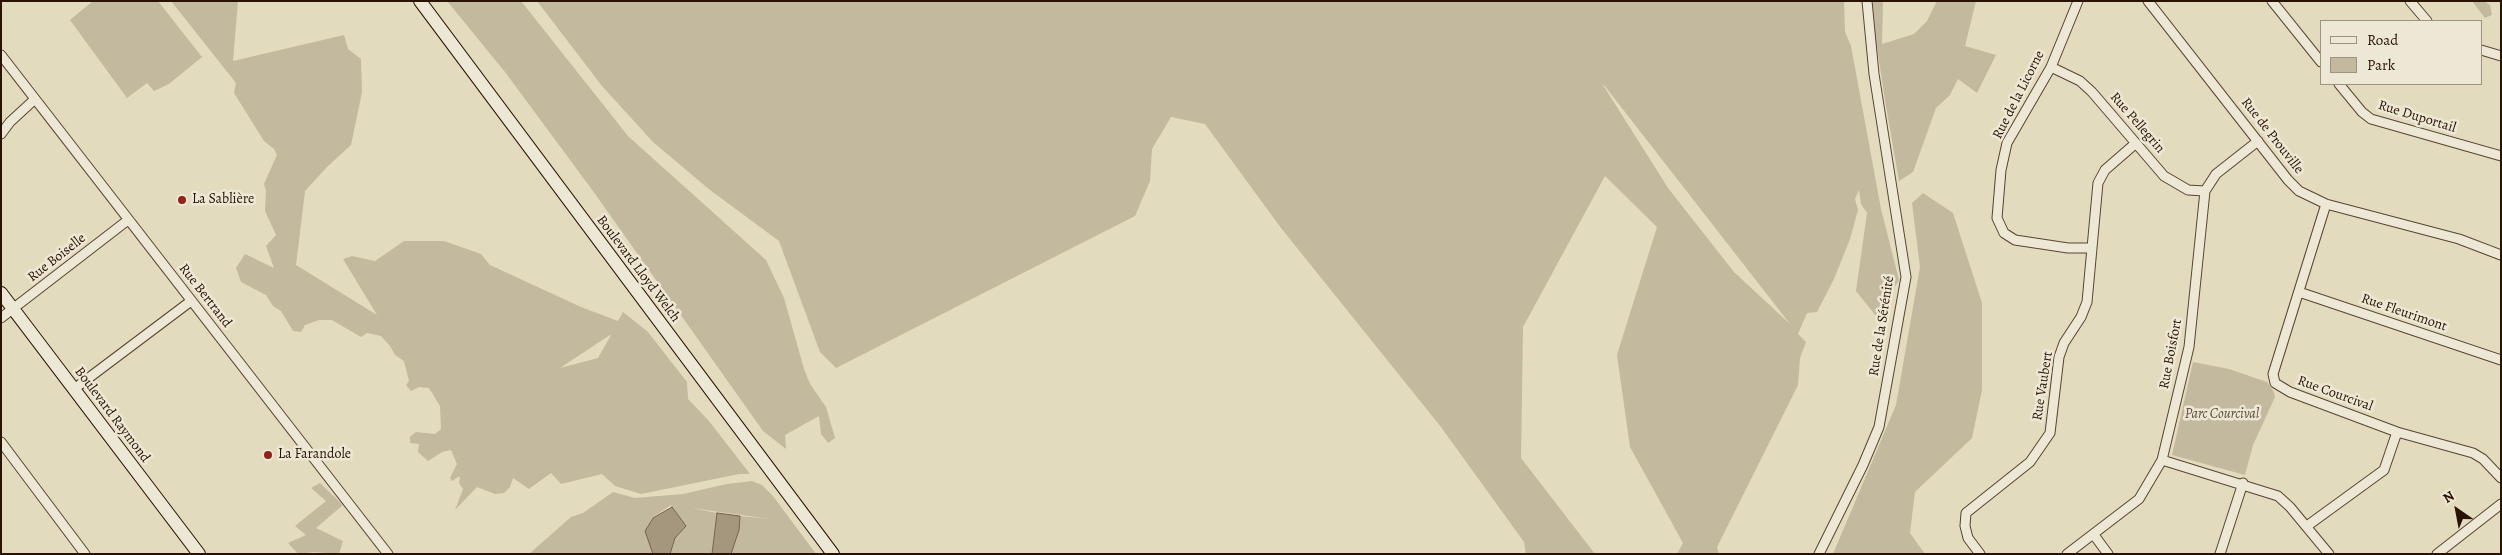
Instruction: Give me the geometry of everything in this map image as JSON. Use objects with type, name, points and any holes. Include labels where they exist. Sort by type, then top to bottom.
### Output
[{"type":"main road","name":"Boulevard Lloyd Welch","points":[[420,1],[833,554]]},
{"type":"main road","name":"Boulevard Raymond","points":[[1,293],[199,554]]},
{"type":"street","name":"Rue de la Sérénité","points":[[1819,554],[1863,465],[1879,427],[1906,277],[1874,74],[1867,1]]},
{"type":"street","name":"Rue de la Licorne","points":[[2078,1],[2051,67],[2007,143],[1997,218],[2004,233],[2015,240],[2068,248],[2092,248]]},
{"type":"street","name":"Rue de Prouville","points":[[2148,1],[2288,180],[2299,191],[2326,204],[2459,240],[2501,255]]},
{"type":"street","points":[[2272,1],[2320,61]]},
{"type":"street","points":[[2410,1],[2426,20]]},
{"type":"street","points":[[2482,50],[2501,56]]},
{"type":"street","name":"Rue Bertrand","points":[[1,54],[388,554]]},
{"type":"street","name":"Rue Pellegrin","points":[[2051,67],[2080,81],[2164,176],[2188,190],[2205,191]]},
{"type":"street","name":"Rue Duportail","points":[[2340,85],[2362,112],[2372,119],[2501,156]]},
{"type":"street","points":[[1,134],[10,122],[35,99]]},
{"type":"street","points":[[2205,191],[2216,174],[2258,140]]},
{"type":"street","name":"Rue Vaubert","points":[[1980,554],[1968,538],[1965,526],[1966,513],[2030,462],[2050,432],[2059,357],[2064,343],[2081,316],[2087,302],[2098,184],[2105,170],[2136,143]]},
{"type":"street","name":"Rue Boisfort","points":[[2067,554],[2139,499],[2162,460],[2189,347],[2205,191]]},
{"type":"street","name":"Rue Courcival","points":[[2326,204],[2273,374],[2275,383],[2290,392],[2397,432],[2473,453],[2483,459],[2501,478]]},
{"type":"street","name":"Rue Boiselle","points":[[1,318],[128,220]]},
{"type":"street","name":"Rue Fleurimont","points":[[2299,292],[2501,360]]},
{"type":"street","points":[[74,389],[191,301]]},
{"type":"street","points":[[2307,526],[2384,470],[2397,432]]},
{"type":"street","points":[[1,442],[85,554]]},
{"type":"street","points":[[2162,460],[2243,483],[2278,496],[2290,506],[2329,554]]},
{"type":"street","points":[[2220,554],[2243,483]]},
{"type":"street","points":[[2438,554],[2501,504]]},
{"type":"street","points":[[2094,535],[2108,554]]},
{"type":"green space","points":[[93,1],[158,1],[202,57],[169,84],[154,91],[147,83],[127,98],[70,20]]},
{"type":"green space","points":[[171,1],[238,1],[233,61],[344,35],[348,49],[361,59],[362,92],[351,145],[305,191],[296,265],[377,315],[343,259],[352,256],[375,261],[404,241],[444,241],[481,254],[490,265],[581,307],[618,321],[623,312],[648,332],[687,382],[688,399],[709,421],[750,474],[739,474],[641,494],[615,486],[602,474],[561,484],[551,473],[529,489],[513,478],[510,487],[504,493],[495,494],[477,487],[455,510],[463,489],[459,483],[460,476],[452,481],[450,478],[457,464],[451,450],[442,452],[428,461],[418,452],[419,444],[410,443],[410,437],[416,432],[435,434],[441,429],[440,406],[429,388],[419,387],[411,391],[406,385],[409,381],[404,361],[395,355],[381,336],[367,333],[361,337],[332,320],[319,320],[305,325],[301,332],[293,331],[281,311],[273,306],[266,295],[241,282],[236,268],[245,254],[274,268],[266,246],[276,235],[265,211],[266,191],[264,184],[277,155],[274,149],[264,141],[234,93],[236,83]],"holes":[[[611,335],[598,358],[560,368]]]},
{"type":"green space","points":[[447,1],[521,1],[628,136],[766,260],[784,298],[804,369],[810,384],[826,407],[835,438],[828,443],[821,434],[819,416],[785,435],[786,449],[763,431],[593,191],[505,72]]},
{"type":"green space","points":[[537,1],[1844,1],[1845,32],[1851,46],[1881,209],[1899,280],[1876,316],[1856,291],[1867,213],[1861,204],[1859,190],[1855,199],[1858,210],[1850,239],[1834,279],[1817,312],[1807,313],[1798,334],[1806,342],[1800,358],[1798,385],[1717,547],[1719,554],[1677,554],[1683,543],[1630,447],[1617,355],[1657,227],[1605,176],[1523,327],[1521,458],[1595,554],[1526,554],[1524,542],[1441,427],[1281,228],[1205,124],[1171,117],[1152,149],[1150,181],[1135,216],[836,368],[820,352],[779,241],[710,190],[653,142],[602,86]],"holes":[[[1604,85],[1790,324],[1734,272],[1668,188]]]},
{"type":"green space","points":[[1872,1],[1883,1],[1882,44],[1914,34],[1927,21],[1937,1],[1976,1],[1965,46],[1996,55],[1977,93],[1958,79],[1950,95],[1936,108],[1913,172],[1899,181],[1871,8]]},
{"type":"green space","points":[[2472,1],[2484,1],[2490,5],[2492,15],[2485,18]]},
{"type":"green space","points":[[1923,193],[1953,213],[1982,303],[1982,390],[1972,438],[1915,492],[1910,533],[1925,554],[1833,554],[1896,405],[1920,267],[1912,203]]},
{"type":"green space","name":"Parc Courcival","points":[[2193,362],[2229,369],[2267,382],[2274,392],[2275,397],[2253,445],[2245,475],[2172,455]]},
{"type":"green space","points":[[752,481],[762,485],[773,496],[816,554],[731,554],[739,530],[740,516],[770,519],[691,508],[717,513],[712,554],[670,554],[675,538],[686,526],[671,505],[652,518],[645,530],[653,554],[529,554],[571,517],[583,513],[613,492],[635,498],[683,494],[727,484]]},
{"type":"green space","points":[[320,483],[343,505],[316,528],[343,541],[339,554],[314,552],[298,554],[288,543],[306,535],[295,526],[326,501],[311,488]]},
{"type":"shaded area","points":[[672,507],[686,526],[675,538],[670,554],[653,554],[645,531],[653,518]]},
{"type":"shaded area","points":[[717,513],[740,516],[739,530],[731,554],[712,554]]},
{"type":"place","name":"La Sablière","points":[[182,200]]},
{"type":"place","name":"La Farandole","points":[[268,455]]}]
